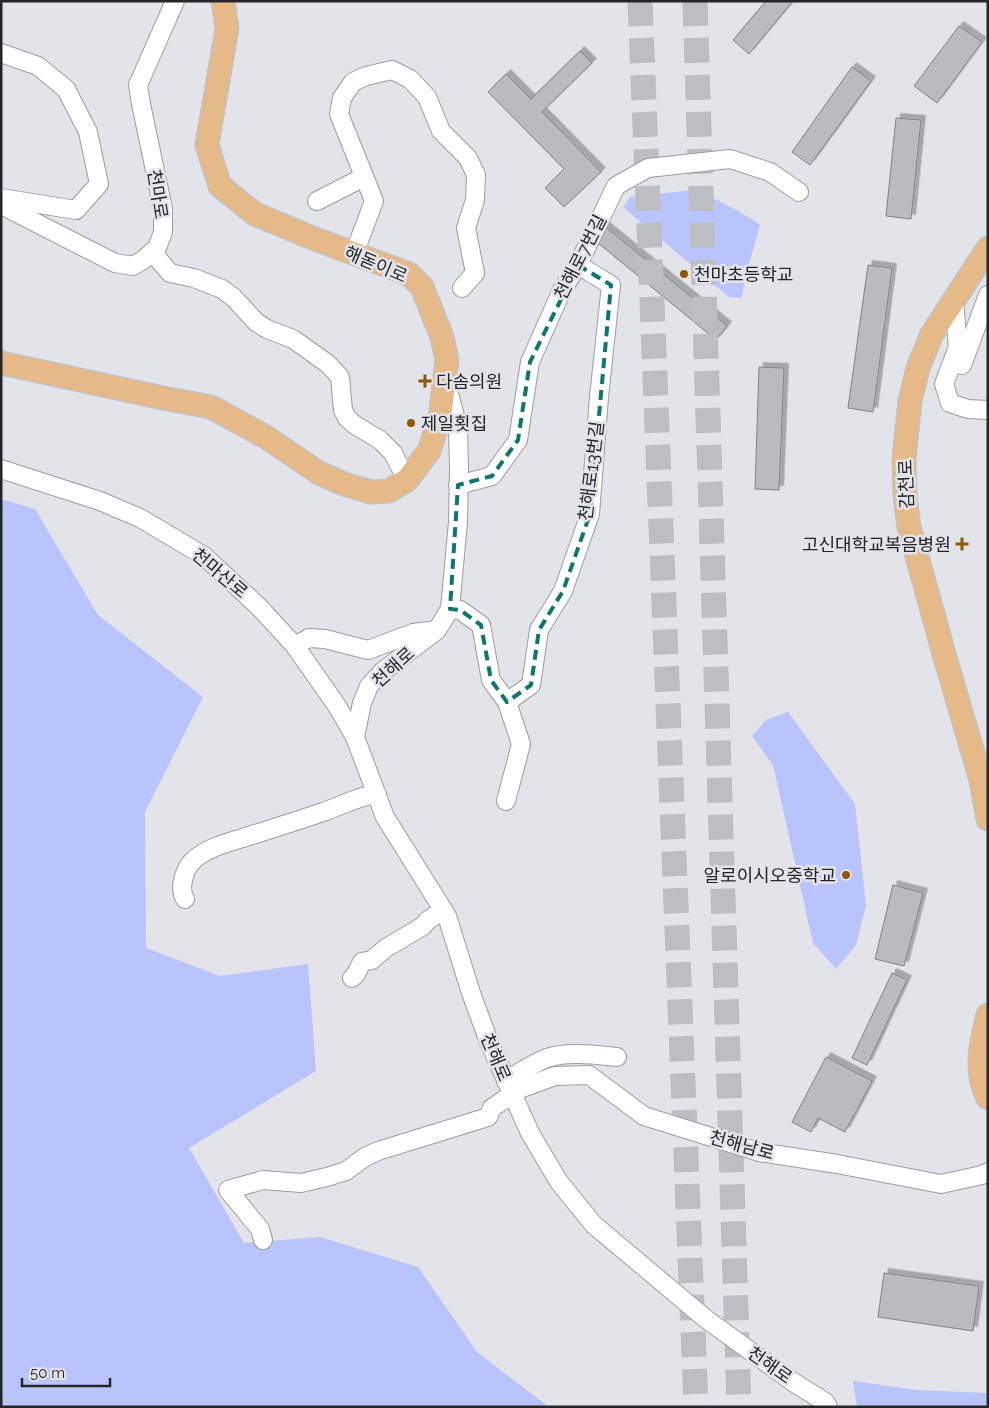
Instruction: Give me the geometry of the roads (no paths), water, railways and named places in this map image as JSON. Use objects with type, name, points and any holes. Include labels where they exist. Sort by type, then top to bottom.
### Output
[{"type":"main road","name":"해돋이로","points":[[1,363],[211,407],[266,437],[319,473],[344,484],[371,492],[389,491],[407,480],[429,451],[440,417],[447,360],[442,337],[422,288],[409,274],[254,214],[220,186],[206,145],[227,28],[224,1]]},
{"type":"main road","name":"감천로","points":[[988,248],[932,334],[918,368],[910,401],[904,458],[905,496],[909,527],[981,780],[988,819]]},
{"type":"main road","points":[[988,1015],[979,1055],[984,1089],[988,1098]]},
{"type":"street","name":"천마로","points":[[1,204],[115,263],[133,266],[157,248],[163,232],[163,209],[138,85],[175,1]]},
{"type":"street","points":[[1,53],[38,66],[66,89],[88,132],[99,184],[76,210],[1,198]]},
{"type":"street","points":[[354,254],[374,201],[339,114],[342,98],[353,82],[366,76],[392,70],[410,78],[427,97],[441,131],[468,158],[476,175],[475,200],[466,228],[475,273],[462,288]]},
{"type":"street","name":"천해로7번길","points":[[458,484],[492,476],[518,440],[530,362],[562,290],[578,265],[616,186],[648,168],[730,159],[770,172],[799,192]]},
{"type":"street","points":[[317,201],[364,177]]},
{"type":"street","points":[[152,252],[170,273],[194,278],[222,289],[234,298],[256,322],[267,329],[293,339],[328,364],[340,377],[343,410],[347,418],[393,453],[407,480]]},
{"type":"street","name":"천해로13번길","points":[[507,702],[531,685],[539,630],[563,591],[590,514],[599,397],[611,285],[578,265]]},
{"type":"street","points":[[968,409],[956,396],[955,382],[988,295]]},
{"type":"street","points":[[954,301],[958,347],[944,384],[950,404],[968,409],[988,410]]},
{"type":"street","name":"천해로","points":[[445,381],[458,427],[458,522],[450,609],[436,630],[382,672],[369,686],[362,703],[356,737],[385,817],[447,916],[471,993],[489,1042],[530,1132],[559,1182],[594,1225],[706,1319],[793,1382],[825,1402],[828,1407]]},
{"type":"street","name":"천마산로","points":[[1,469],[100,501],[140,518],[204,556],[259,607],[295,646],[356,737]]},
{"type":"street","points":[[450,609],[460,610],[481,625],[492,680],[507,702],[521,744],[506,801]]},
{"type":"street","name":"천해로","points":[[295,646],[309,638],[325,639],[368,650],[413,633],[436,630]]},
{"type":"street","points":[[185,899],[183,882],[190,864],[197,857],[229,842],[359,798],[377,794]]},
{"type":"street","points":[[352,978],[362,962],[372,960],[386,948],[423,926],[443,910]]},
{"type":"street","points":[[263,1240],[260,1229],[228,1190],[263,1180],[301,1183],[346,1171],[364,1157],[378,1151],[488,1117],[492,1108],[510,1089],[523,1070],[548,1058],[571,1055],[618,1057]]},
{"type":"street","name":"천해남로","points":[[510,1089],[555,1076],[589,1075],[644,1116],[759,1152],[837,1164],[941,1184],[982,1176],[988,1172]]},
{"type":"tunnel","points":[[640,1],[696,1407]]},
{"type":"tunnel","points":[[695,1],[739,1407]]},
{"type":"place","name":"천마초등학교","points":[[684,274]]},
{"type":"place","name":"다솜의원","points":[[425,381]]},
{"type":"place","name":"제일횟집","points":[[411,423]]},
{"type":"place","name":"고신대학교복음병원","points":[[962,544]]},
{"type":"place","name":"알로이시오중학교","points":[[846,875]]}]
